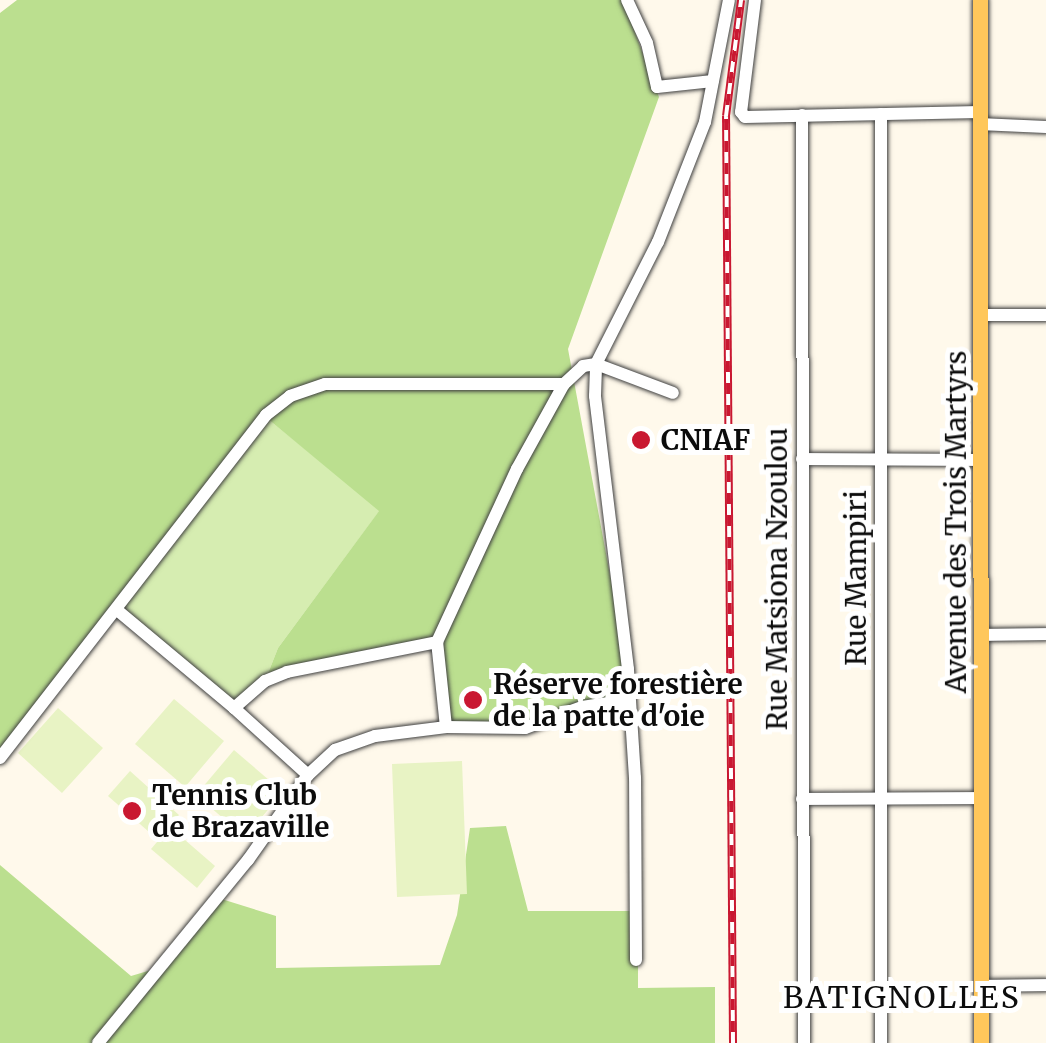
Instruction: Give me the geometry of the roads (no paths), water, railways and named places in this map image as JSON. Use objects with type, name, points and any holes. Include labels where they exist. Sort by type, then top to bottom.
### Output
[{"type":"main road","name":"Avenue des Trois Martyrs","points":[[980,0],[980,1043]]},
{"type":"street","points":[[627,0],[647,43],[657,87],[713,80]]},
{"type":"street","points":[[636,960],[628,700],[596,396],[596,364],[658,242],[704,122],[728,0]]},
{"type":"street","points":[[755,0],[741,112],[745,117],[881,114],[979,118],[1046,128]]},
{"type":"street","name":"Rue Mampiri","points":[[881,114],[881,1043]]},
{"type":"street","name":"Rue Matsiona Nzoulou","points":[[802,115],[804,1043]]},
{"type":"street","points":[[980,315],[1046,315]]},
{"type":"street","points":[[446,727],[437,642],[517,469],[564,384],[583,366],[596,364],[673,392]]},
{"type":"street","points":[[0,758],[266,415],[306,388],[325,384],[564,384]]},
{"type":"street","points":[[802,458],[982,460]]},
{"type":"street","points":[[117,610],[308,775]]},
{"type":"street","points":[[982,635],[1046,634]]},
{"type":"street","points":[[234,708],[264,680],[287,672],[437,642]]},
{"type":"street","points":[[98,1043],[248,860],[323,759],[354,742],[446,727],[524,728],[582,707],[628,700]]},
{"type":"street","points":[[802,800],[982,798]]},
{"type":"street","points":[[981,986],[1046,985]]},
{"type":"railway","points":[[733,1043],[726,116],[741,0]]},
{"type":"place","name":"CNIAF","points":[[641,440]]},
{"type":"place","name":"Réserve forestière de la patte d'oie","points":[[473,700]]},
{"type":"place","name":"Tennis Club de Brazaville","points":[[132,811]]},
{"type":"district","name":"BATIGNOLLES","points":[[902,997]]}]
